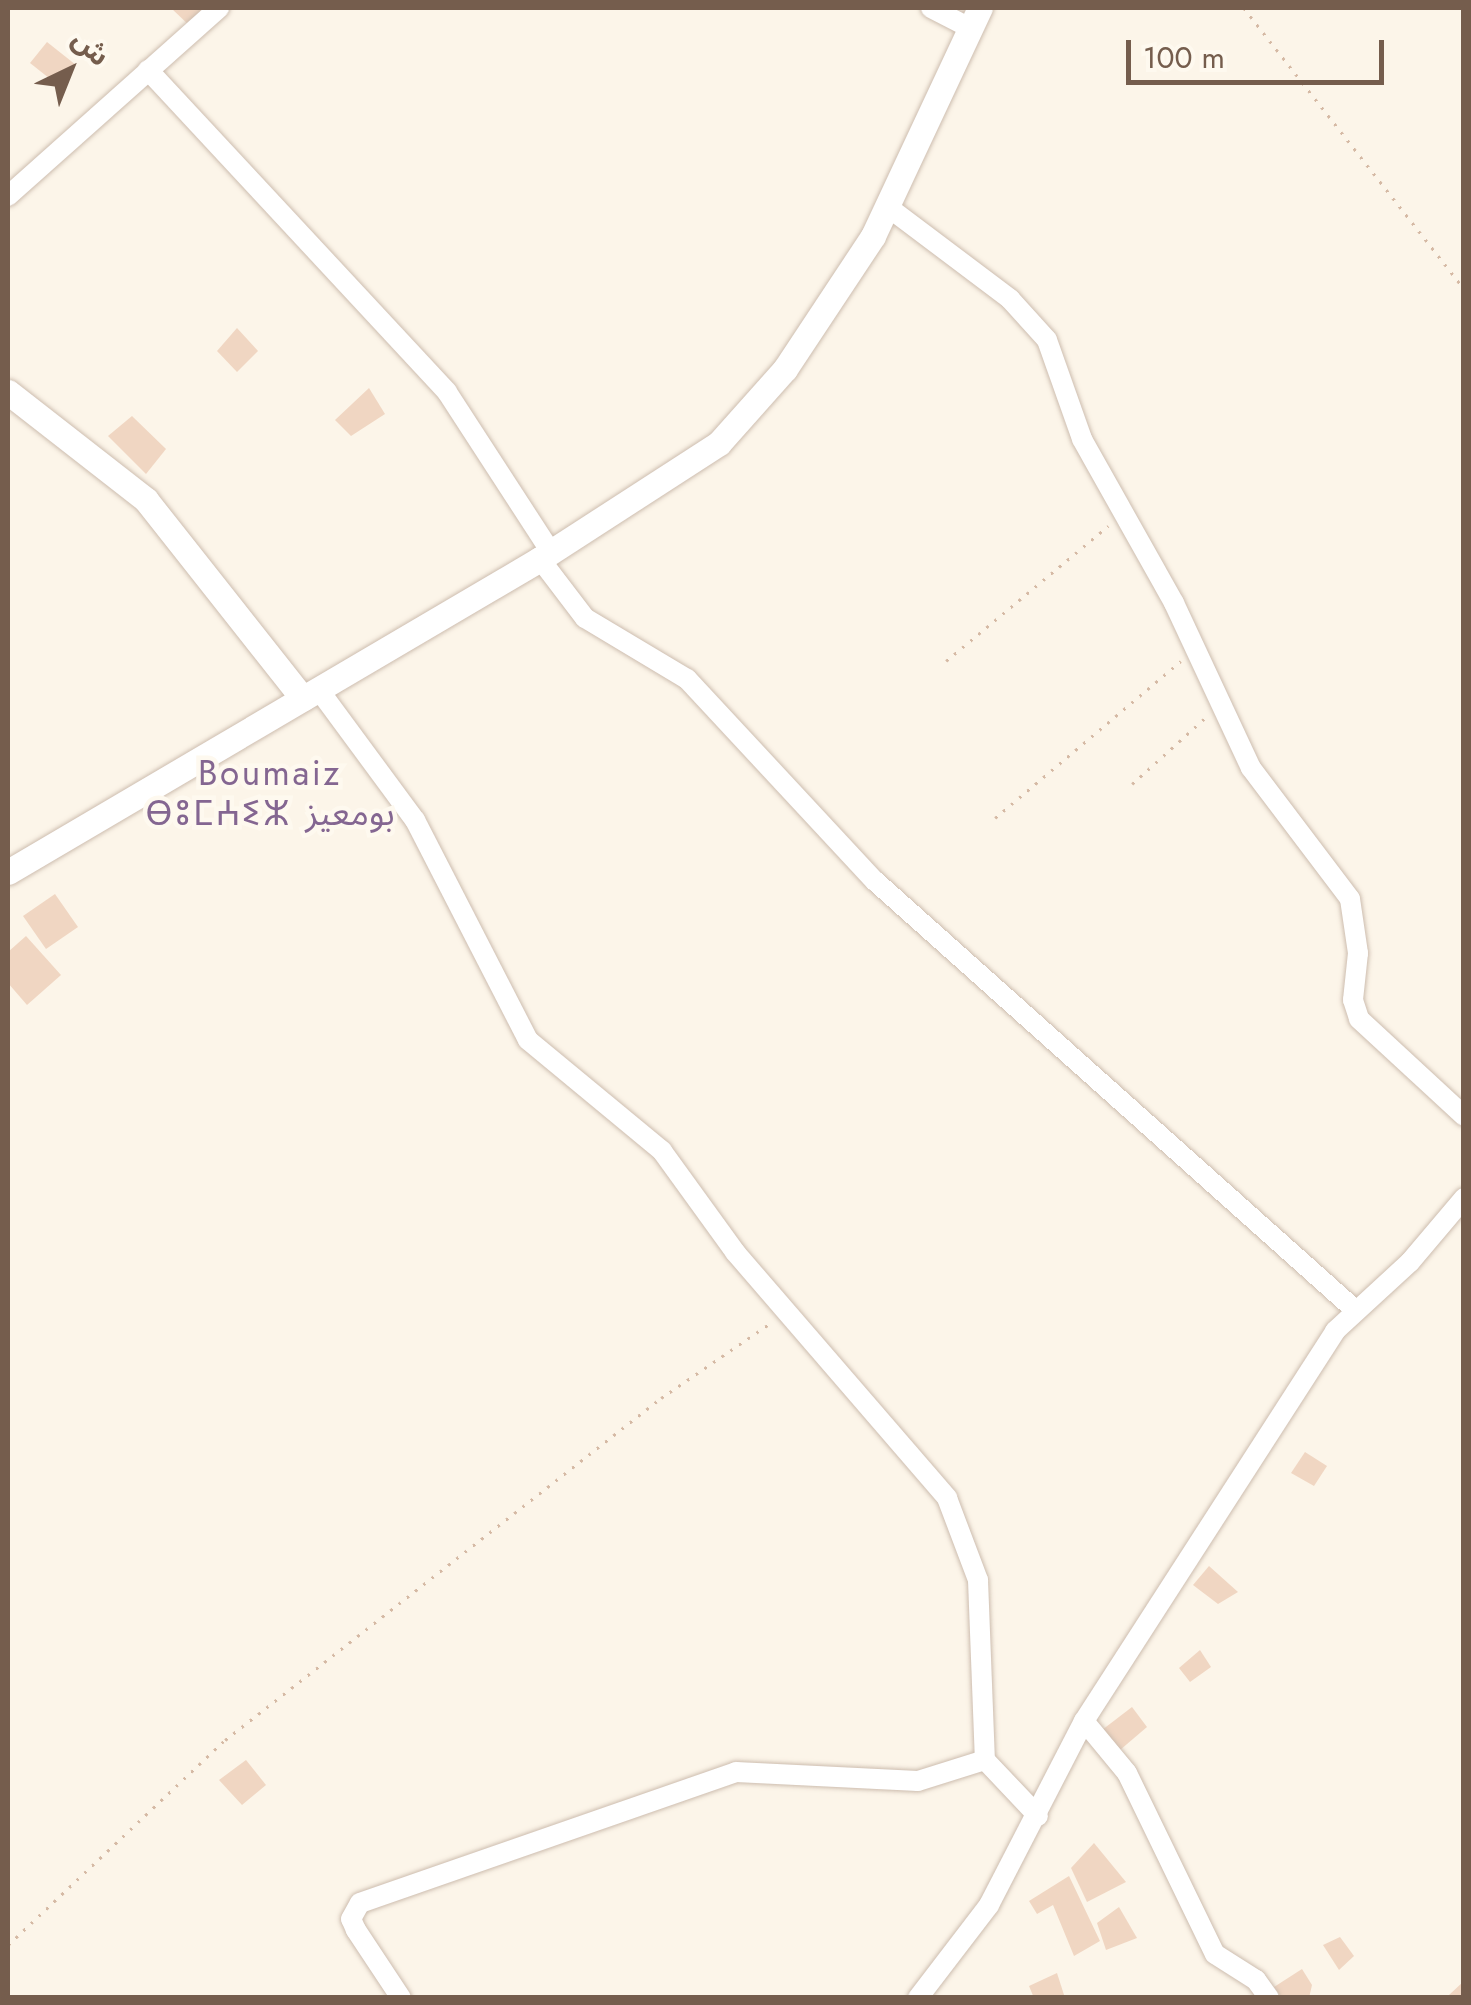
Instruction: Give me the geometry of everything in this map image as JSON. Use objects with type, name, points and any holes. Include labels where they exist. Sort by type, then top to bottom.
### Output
[{"type":"street","points":[[8,196],[218,8]]},
{"type":"street","points":[[8,872],[546,556],[718,443],[785,369],[888,207],[975,18],[931,8]]},
{"type":"street","points":[[148,70],[448,392],[585,618],[687,679],[875,881],[1354,1309]]},
{"type":"street","points":[[888,207],[1010,300],[1038,329],[1120,515],[1158,573],[1264,792],[1328,864],[1350,899],[1358,953],[1352,1000],[1359,1019],[1464,1116]]},
{"type":"street","points":[[8,392],[146,500],[311,694],[415,820],[481,960],[528,1040],[662,1151],[787,1312],[903,1444],[960,1522],[978,1580],[985,1760],[1038,1816]]},
{"type":"street","points":[[918,1998],[989,1905],[1084,1720],[1354,1309],[1410,1262],[1464,1198]]},
{"type":"street","points":[[1084,1720],[1127,1772],[1215,1954],[1256,1980],[1270,1998]]},
{"type":"street","points":[[400,1998],[356,1930],[351,1918],[360,1903],[736,1772],[918,1781],[985,1760]]},
{"type":"path","points":[[1244,8],[1464,289]]},
{"type":"path","points":[[946,661],[1120,515]]},
{"type":"path","points":[[996,818],[1193,651]]},
{"type":"path","points":[[1132,784],[1221,704]]},
{"type":"path","points":[[8,1945],[224,1740],[661,1398],[787,1312]]},
{"type":"building","points":[[171,8],[210,8],[192,28]]},
{"type":"building","points":[[47,42],[76,65],[59,86],[30,63]]},
{"type":"building","points":[[237,328],[258,351],[237,372],[217,351]]},
{"type":"building","points":[[369,388],[385,414],[351,436],[335,420]]},
{"type":"building","points":[[132,416],[166,449],[146,474],[108,436]]},
{"type":"building","points":[[55,894],[78,927],[46,949],[23,916]]},
{"type":"building","points":[[26,936],[61,975],[27,1005],[8,983],[8,952]]},
{"type":"building","points":[[1305,1452],[1327,1466],[1314,1486],[1291,1473]]},
{"type":"building","points":[[1209,1566],[1238,1592],[1218,1604],[1193,1585]]},
{"type":"building","points":[[1200,1650],[1211,1667],[1190,1682],[1179,1668]]},
{"type":"building","points":[[1132,1707],[1147,1727],[1120,1750],[1102,1730]]},
{"type":"building","points":[[246,1760],[266,1785],[242,1805],[219,1780]]},
{"type":"building","points":[[1094,1843],[1126,1882],[1087,1902],[1071,1868]]},
{"type":"building","points":[[1069,1876],[1100,1941],[1074,1956],[1053,1905],[1037,1914],[1029,1901]]},
{"type":"building","points":[[1119,1907],[1137,1938],[1106,1950],[1097,1923]]},
{"type":"building","points":[[1340,1937],[1354,1956],[1339,1970],[1323,1945]]},
{"type":"building","points":[[1302,1969],[1312,1985],[1309,1998],[1282,1998],[1274,1987]]},
{"type":"building","points":[[1057,1973],[1065,1998],[1034,1998],[1029,1986]]},
{"type":"building","points":[[1464,1981],[1464,1998],[1451,1998],[1449,1995]]},
{"type":"district","name":"Boumaiz ⴱⵓⵎⵄⵉⵣ بومعيز","points":[[270,793]]}]
